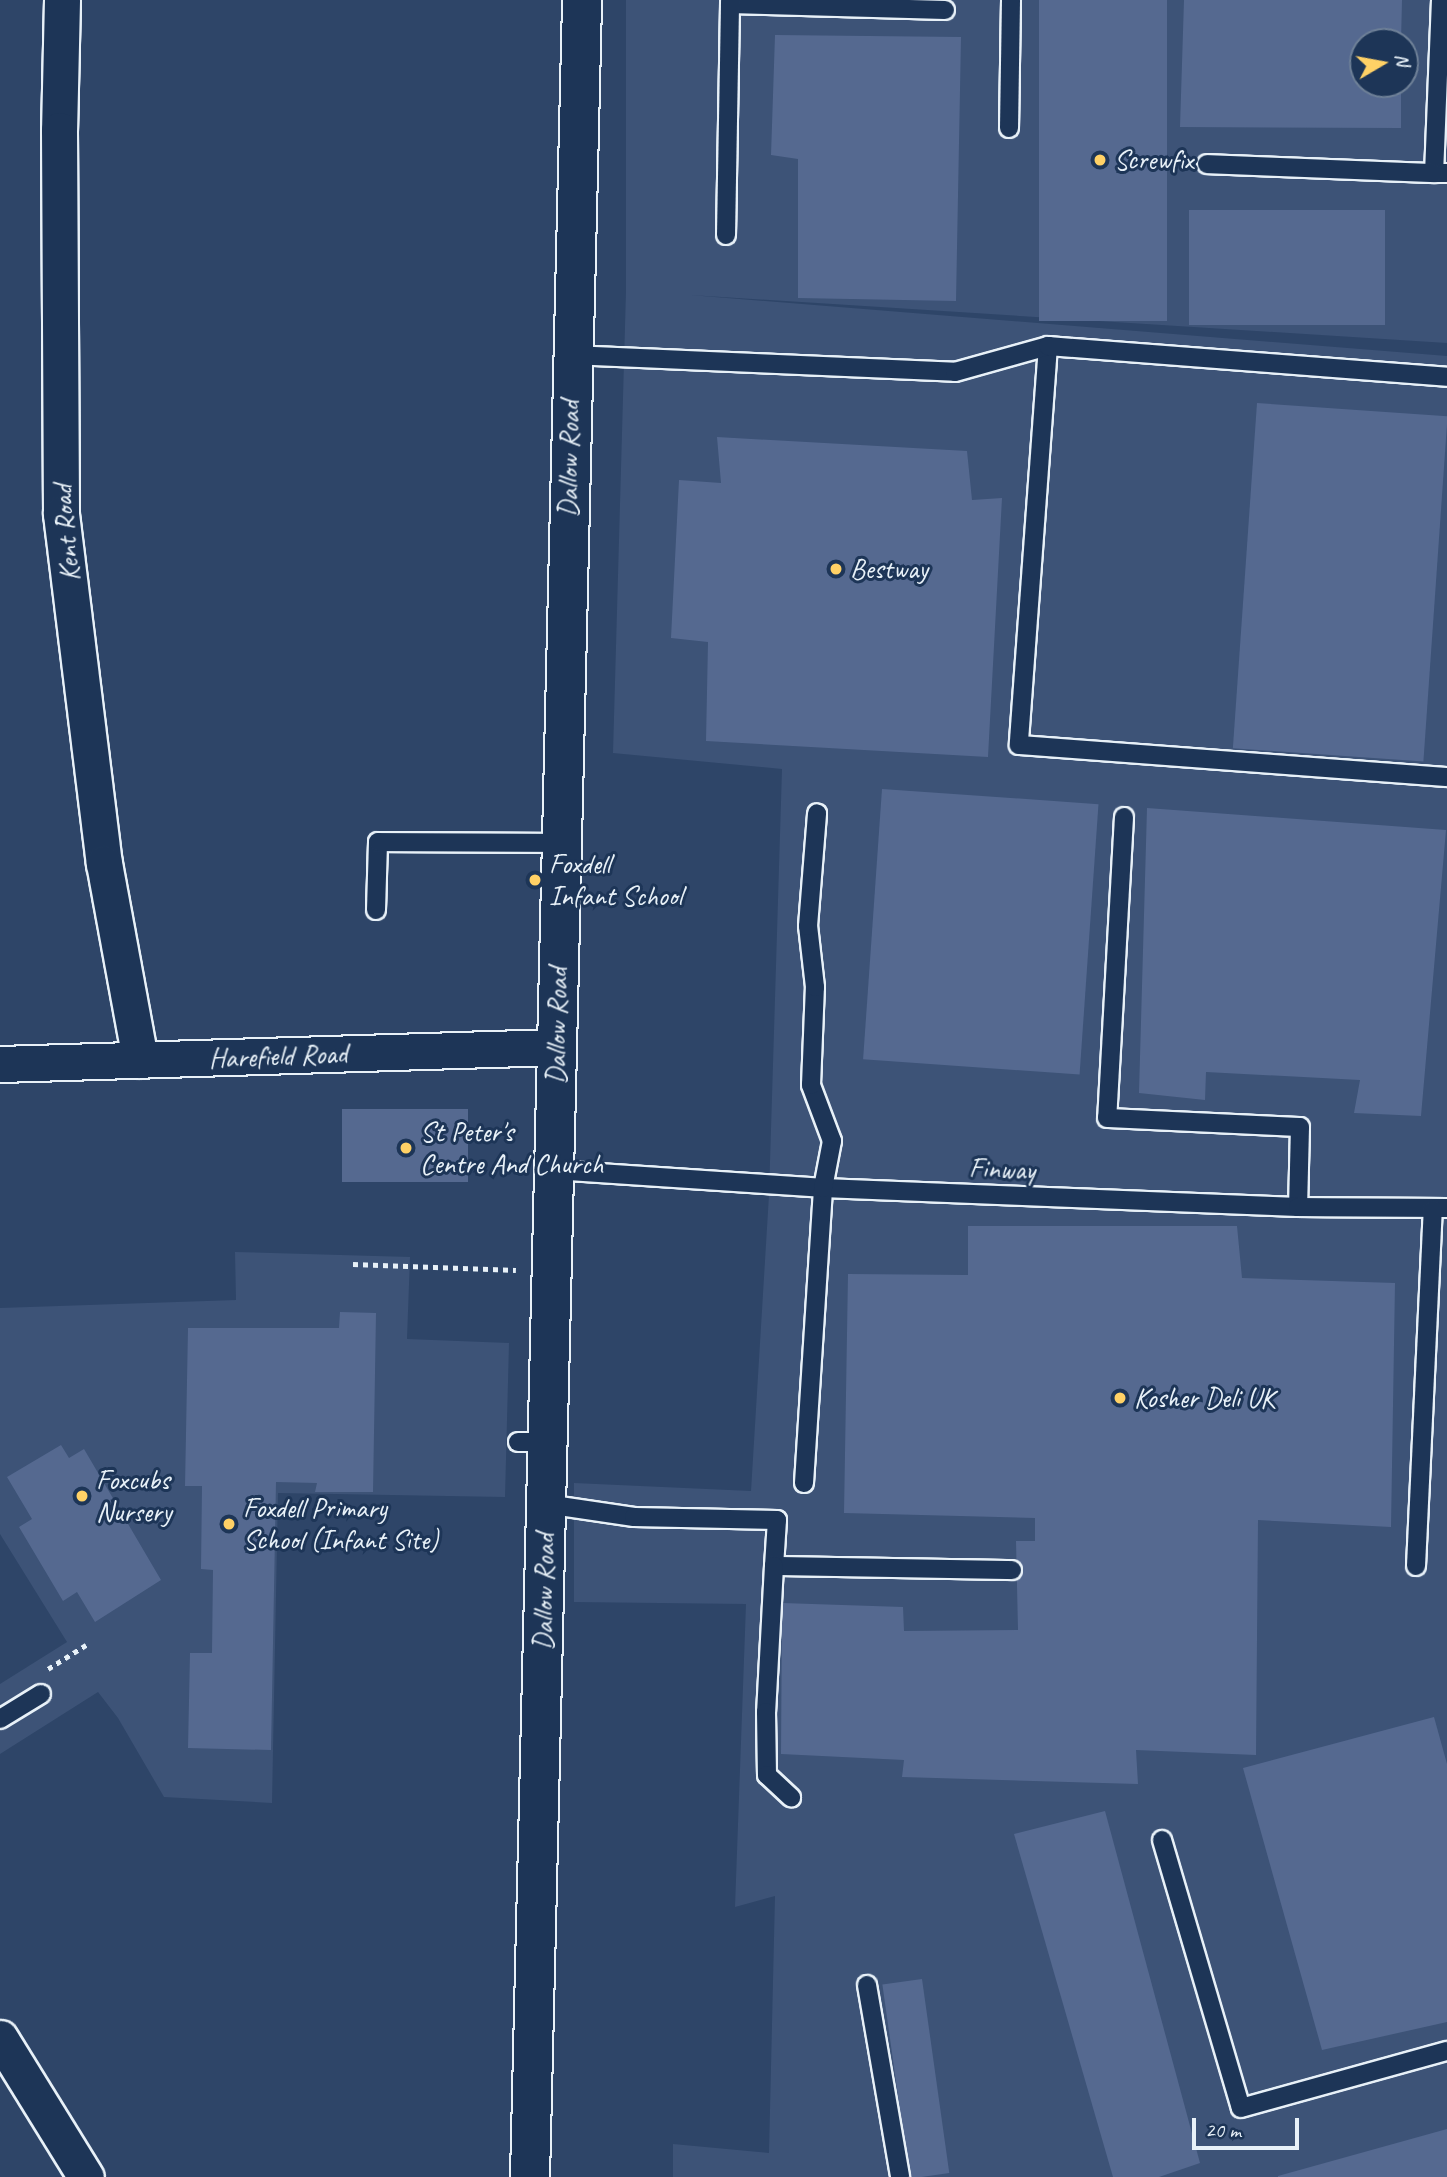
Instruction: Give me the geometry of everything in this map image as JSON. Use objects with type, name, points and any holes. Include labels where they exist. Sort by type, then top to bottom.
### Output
[{"type":"street","name":"Kent Road","points":[[62,0],[59,130],[61,514],[104,863],[140,1060]]},
{"type":"street","name":"Dallow Road","points":[[530,2177],[546,1504],[533,1442],[552,1270],[571,355],[582,0]]},
{"type":"street","name":"Harefield Road","points":[[0,1064],[557,1047]]},
{"type":"street","points":[[0,2038],[86,2177]]},
{"type":"lane","points":[[1009,128],[1011,0]]},
{"type":"lane","points":[[1207,164],[1440,173],[1441,0]]},
{"type":"lane","points":[[726,235],[730,2],[944,10]]},
{"type":"lane","points":[[571,355],[955,372],[1048,346],[1447,377]]},
{"type":"lane","points":[[1048,346],[1019,745],[1447,777]]},
{"type":"lane","points":[[804,1483],[822,1188],[832,1141],[810,1085],[815,987],[808,926],[817,813]]},
{"type":"lane","points":[[1124,817],[1107,1118],[1300,1127],[1298,1207]]},
{"type":"lane","points":[[376,910],[378,842],[561,843]]},
{"type":"lane","name":"Finway","points":[[555,1170],[822,1188],[1298,1207],[1440,1209]]},
{"type":"lane","points":[[1416,1566],[1440,1209]]},
{"type":"lane","points":[[546,1504],[634,1517],[777,1520],[765,1712],[767,1775],[791,1797]]},
{"type":"lane","points":[[774,1566],[1012,1570]]},
{"type":"lane","points":[[0,1719],[41,1694]]},
{"type":"lane","points":[[1162,1840],[1241,2108],[1447,2051]]},
{"type":"lane","points":[[867,1985],[900,2177]]},
{"type":"path","points":[[353,1264],[552,1270]]},
{"type":"shaded area","points":[[626,0],[1447,0],[1447,343],[690,295],[1447,356],[1447,2177],[673,2177],[673,2144],[769,2153],[775,1896],[735,1907],[746,1604],[574,1602],[574,1483],[751,1491],[769,1195],[782,769],[613,753],[626,291]]},
{"type":"shaded area","name":"Foxdell Primary School (Infant Site)","points":[[235,1252],[410,1257],[407,1339],[509,1343],[505,1497],[278,1493],[272,1803],[164,1797],[118,1718],[98,1692],[0,1754],[0,1684],[67,1642],[0,1534],[0,1308],[236,1300]]},
{"type":"building","name":"Screwfix","points":[[1039,0],[1167,0],[1167,321],[1039,321]]},
{"type":"building","points":[[1184,0],[1402,0],[1401,28],[1349,28],[1349,98],[1401,98],[1401,128],[1180,127]]},
{"type":"building","points":[[775,35],[961,37],[956,301],[798,298],[798,159],[771,155]]},
{"type":"building","points":[[1189,210],[1385,210],[1385,325],[1189,325]]},
{"type":"building","points":[[1257,403],[1447,416],[1423,761],[1233,748]]},
{"type":"building","name":"Bestway","points":[[717,437],[967,451],[972,500],[1002,498],[988,757],[706,741],[708,642],[671,638],[679,480],[721,483]]},
{"type":"building","points":[[882,789],[1098,804],[1080,1074],[863,1059]]},
{"type":"building","points":[[1147,808],[1446,830],[1421,1116],[1354,1113],[1360,1080],[1206,1072],[1205,1100],[1139,1093]]},
{"type":"building","name":"St Peter's Centre And Church","points":[[342,1109],[468,1109],[468,1182],[342,1182]]},
{"type":"building","name":"Kosher Deli UK","points":[[968,1226],[1237,1226],[1242,1278],[1395,1283],[1391,1527],[1258,1520],[1256,1755],[1136,1750],[1138,1784],[902,1777],[904,1760],[781,1754],[782,1603],[903,1607],[904,1631],[1018,1630],[1016,1541],[1035,1541],[1035,1518],[844,1513],[848,1274],[968,1275]]},
{"type":"building","points":[[340,1312],[376,1313],[373,1492],[315,1492],[317,1483],[276,1482],[271,1750],[188,1748],[190,1653],[212,1653],[213,1570],[201,1569],[202,1486],[185,1486],[188,1328],[339,1328]]},
{"type":"building","points":[[61,1445],[69,1458],[84,1449],[161,1580],[95,1622],[77,1592],[63,1601],[19,1527],[32,1519],[7,1477]]},
{"type":"building","points":[[1434,1717],[1447,1764],[1447,2022],[1322,2050],[1243,1768]]},
{"type":"building","points":[[1105,1811],[1200,2163],[1159,2177],[1113,2177],[1014,1834]]},
{"type":"building","points":[[922,1979],[949,2173],[909,2177],[882,1985]]},
{"type":"building","points":[[1447,2129],[1447,2177],[1278,2177],[1278,2176]]},
{"type":"place","name":"Screwfix","points":[[1100,160]]},
{"type":"place","name":"Bestway","points":[[836,569]]},
{"type":"place","name":"Foxdell Infant School","points":[[535,880]]},
{"type":"place","name":"St Peter's Centre And Church","points":[[406,1148]]},
{"type":"place","name":"Kosher Deli UK","points":[[1120,1398]]},
{"type":"place","name":"Foxcubs Nursery","points":[[82,1496]]},
{"type":"place","name":"Foxdell Primary School (Infant Site)","points":[[229,1524]]}]
